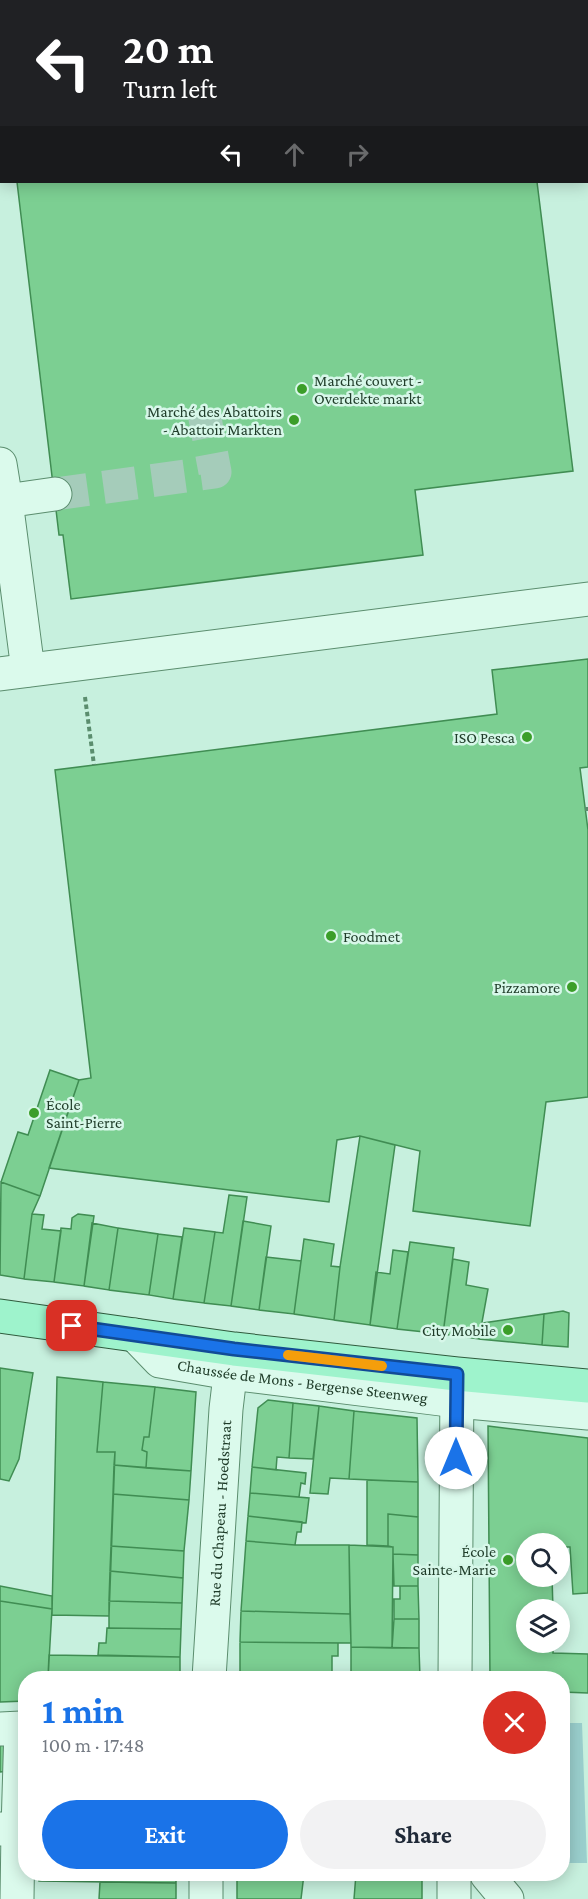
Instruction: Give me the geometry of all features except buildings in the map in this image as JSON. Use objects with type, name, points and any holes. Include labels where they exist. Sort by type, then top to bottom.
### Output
[{"type":"main road","name":"Chaussée de Mons - Bergense Steenweg","points":[[0,1316],[135,1335],[232,1361],[457,1387],[588,1386]]},
{"type":"street","points":[[0,464],[6,501],[14,672],[588,599]]},
{"type":"street","points":[[6,501],[55,494]]},
{"type":"street","name":"Rue du Chapeau - Hoedstraat","points":[[209,1671],[226,1409],[232,1361]]},
{"type":"street","points":[[455,1671],[457,1387]]},
{"type":"street","name":"Chaussée de Mons - Bergense Steenweg","points":[[457,1387],[588,1413]]},
{"type":"street","points":[[0,1729],[18,1728]]},
{"type":"street","points":[[17,1899],[9,1829],[18,1753]]},
{"type":"street","points":[[206,1881],[206,1899]]},
{"type":"street","points":[[454,1881],[454,1899]]},
{"type":"street","points":[[487,1881],[488,1899]]},
{"type":"street","points":[[492,1881],[507,1899]]},
{"type":"path","points":[[81,664],[94,765]]},
{"type":"shaded area","points":[[570,1723],[582,1723],[587,1863],[570,1863]]},
{"type":"tunnel","points":[[55,494],[215,472],[204,413]]},
{"type":"slow traffic","points":[[288,1355],[382,1366]]},
{"type":"place","name":"Marché couvert - Overdekte markt","points":[[302,389]]},
{"type":"place","name":"Marché des Abattoirs - Abattoir Markten","points":[[294,420]]},
{"type":"place","name":"ISO Pesca","points":[[527,737]]},
{"type":"place","name":"Foodmet","points":[[331,936]]},
{"type":"place","name":"Pizzamore","points":[[572,987]]},
{"type":"place","name":"École Saint-Pierre","points":[[34,1113]]},
{"type":"place","name":"City Mobile","points":[[508,1330]]},
{"type":"place","name":"École Sainte-Marie","points":[[508,1560]]},
{"type":"route","points":[[72,1326],[234,1349],[457,1374],[456,1458]]}]
